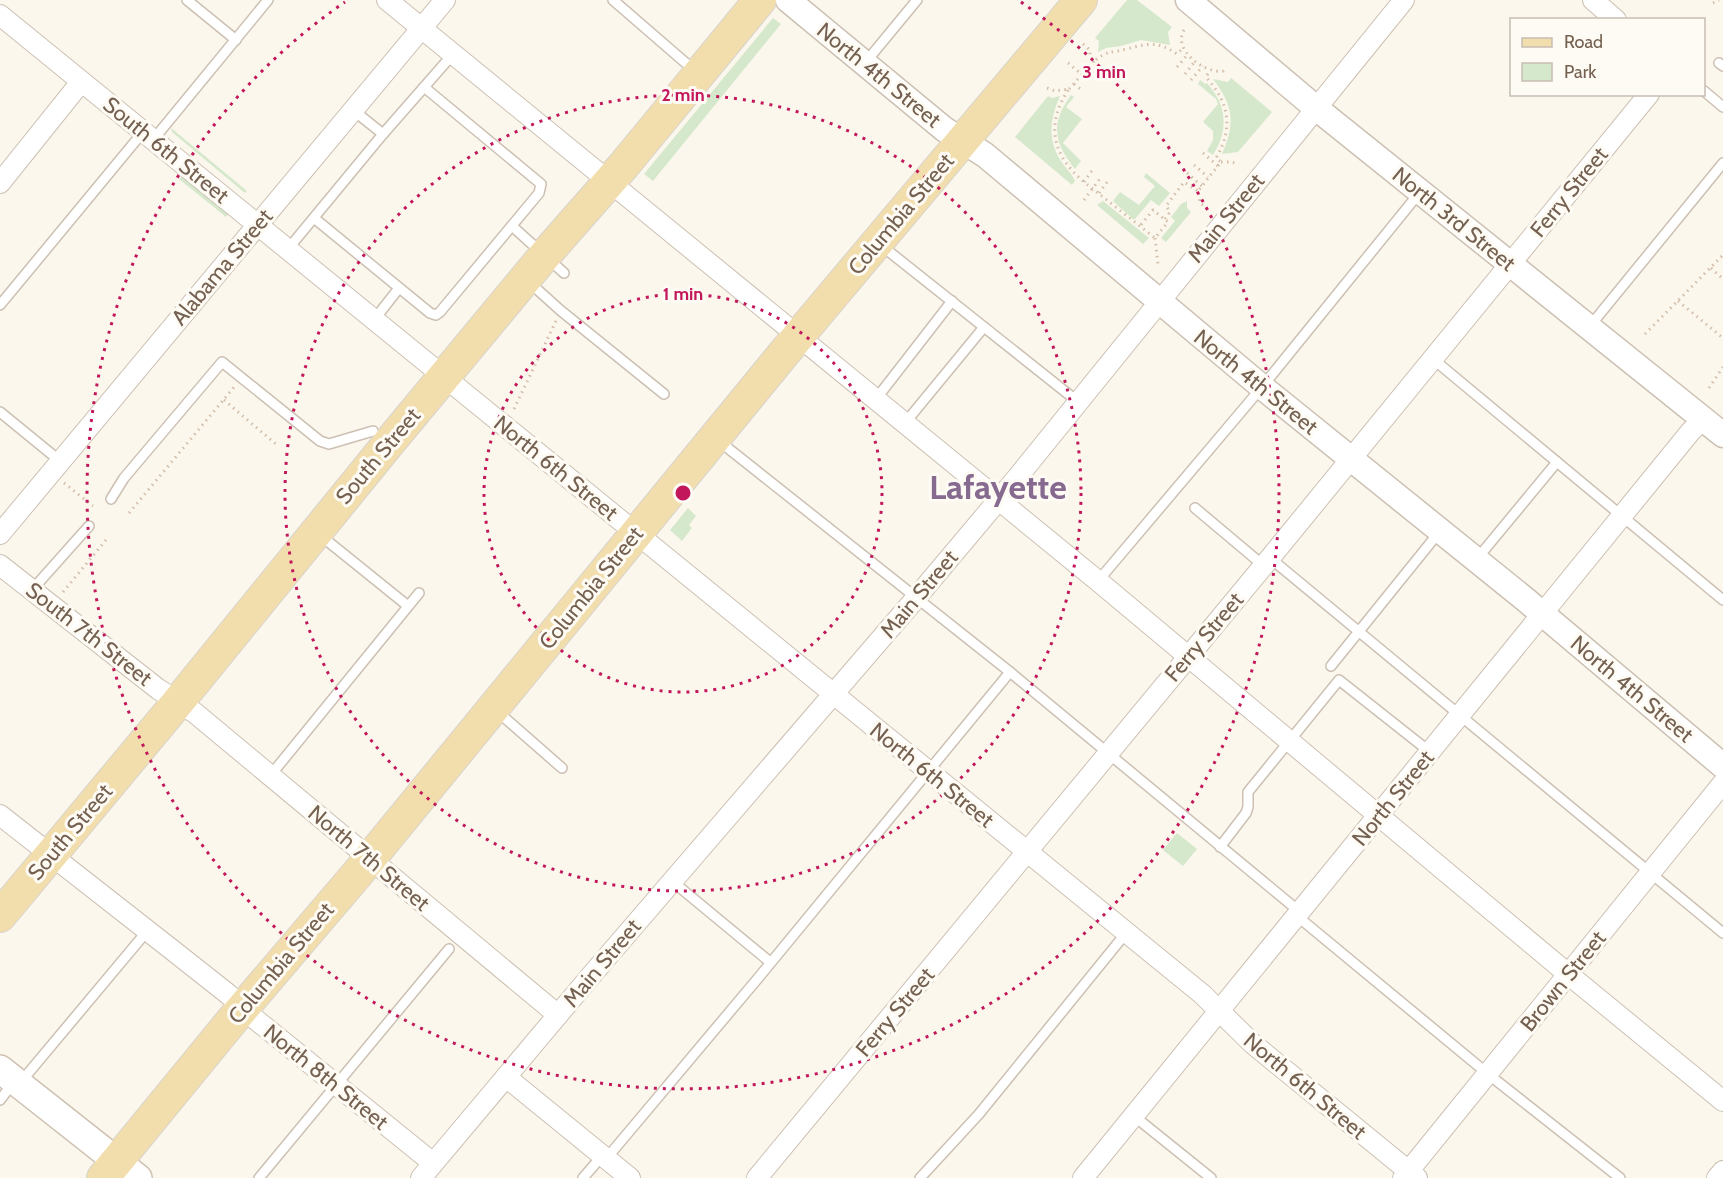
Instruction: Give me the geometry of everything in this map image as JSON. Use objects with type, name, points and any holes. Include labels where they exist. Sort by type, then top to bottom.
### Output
[{"type":"main road","name":"South Street","points":[[0,916],[525,279],[555,264],[611,182],[760,0]]},
{"type":"main road","name":"Columbia Street","points":[[120,1172],[243,1008],[369,859],[799,336],[1081,0]]},
{"type":"main road","points":[[9,1083],[120,1172]]},
{"type":"street","points":[[387,0],[1098,581],[1723,1101]]},
{"type":"street","name":"Alabama Street","points":[[0,534],[445,0]]},
{"type":"street","name":"North 4th Street","points":[[788,0],[944,129],[985,155],[1262,387],[1542,613],[1723,766]]},
{"type":"street","name":"North 3rd Street","points":[[1188,0],[1316,108],[1723,435]]},
{"type":"street","name":"Main Street","points":[[427,1171],[672,881],[916,598],[1404,0]]},
{"type":"street","points":[[1593,0],[1614,18]]},
{"type":"street","name":"South 6th Street","points":[[0,15],[443,377]]},
{"type":"street","points":[[0,183],[81,82]]},
{"type":"street","name":"Ferry Street","points":[[758,1178],[1267,562],[1647,96]]},
{"type":"street","name":"North 6th Street","points":[[443,377],[1202,994],[1253,1044],[1409,1176]]},
{"type":"street","name":"North Street","points":[[1083,1178],[1542,613],[1623,517],[1691,431],[1704,419]]},
{"type":"street","name":"South 7th Street","points":[[0,565],[158,689],[178,702]]},
{"type":"street","name":"North 7th Street","points":[[178,702],[195,713],[558,1015]]},
{"type":"street","name":"Brown Street","points":[[1409,1176],[1488,1074],[1723,783]]},
{"type":"street","name":"North 8th Street","points":[[0,815],[148,930],[338,1085],[427,1171]]},
{"type":"street","points":[[506,1077],[630,1178]]},
{"type":"street","points":[[1717,1178],[1723,1171]]},
{"type":"lane","points":[[187,0],[236,40]]},
{"type":"lane","points":[[0,305],[148,136],[236,40],[268,0]]},
{"type":"lane","points":[[613,0],[699,75]]},
{"type":"lane","points":[[865,63],[916,0]]},
{"type":"lane","points":[[288,249],[453,54]]},
{"type":"lane","points":[[314,218],[430,313],[436,315],[470,279],[539,193],[542,184],[424,87]]},
{"type":"lane","points":[[1705,92],[1723,107]]},
{"type":"lane","points":[[353,110],[383,134]]},
{"type":"lane","points":[[1589,326],[1723,163]]},
{"type":"lane","points":[[1098,581],[1262,387],[1421,192]]},
{"type":"lane","points":[[512,226],[555,264]]},
{"type":"lane","points":[[878,242],[1077,401]]},
{"type":"lane","points":[[525,279],[664,394]]},
{"type":"lane","points":[[374,320],[399,288]]},
{"type":"lane","points":[[876,399],[952,301]]},
{"type":"lane","points":[[905,423],[984,327]]},
{"type":"lane","points":[[1432,359],[1723,600]]},
{"type":"lane","points":[[111,499],[124,478],[222,362],[320,441],[329,444],[373,431]]},
{"type":"lane","points":[[0,412],[60,461]]},
{"type":"lane","points":[[716,436],[729,449],[1010,672],[1221,847],[1488,1074],[1620,1178]]},
{"type":"lane","points":[[1476,560],[1557,462]]},
{"type":"lane","points":[[1195,508],[1359,630],[1723,933]]},
{"type":"lane","points":[[32,590],[89,526]]},
{"type":"lane","points":[[316,531],[408,606]]},
{"type":"lane","points":[[1331,666],[1440,531]]},
{"type":"lane","points":[[270,776],[419,593]]},
{"type":"lane","points":[[583,1178],[604,1157],[771,962],[1010,672]]},
{"type":"lane","points":[[1221,847],[1248,810],[1248,792],[1339,680],[1430,752]]},
{"type":"lane","points":[[493,708],[562,768]]},
{"type":"lane","points":[[672,881],[771,962]]},
{"type":"lane","points":[[9,1083],[148,930]]},
{"type":"lane","points":[[920,1178],[979,1114],[1125,933]]},
{"type":"lane","points":[[259,1178],[449,949]]},
{"type":"lane","points":[[1134,1116],[1211,1178]]},
{"type":"path","points":[[1713,3],[1719,0]]},
{"type":"path","points":[[1184,30],[1181,34],[1182,49],[1210,70],[1223,71],[1226,67]]},
{"type":"path","points":[[1158,264],[1155,238],[1084,182],[1063,159],[1054,135],[1055,115],[1069,89],[1094,61],[1107,51],[1123,50],[1144,43],[1165,46],[1177,54],[1182,49]]},
{"type":"path","points":[[1083,44],[1090,50],[1090,57],[1094,61]]},
{"type":"path","points":[[1177,67],[1188,54]]},
{"type":"path","points":[[1185,74],[1196,60]]},
{"type":"path","points":[[1068,63],[1091,82]]},
{"type":"path","points":[[1090,66],[1098,73]]},
{"type":"path","points":[[1191,80],[1203,66]]},
{"type":"path","points":[[1210,70],[1206,77],[1218,90],[1227,114],[1225,138],[1216,158],[1219,164]]},
{"type":"path","points":[[1074,84],[1083,91]]},
{"type":"path","points":[[1047,88],[1055,91],[1069,89]]},
{"type":"path","points":[[1203,153],[1219,164]]},
{"type":"path","points":[[1198,191],[1219,164],[1232,162],[1237,164]]},
{"type":"path","points":[[1194,165],[1208,177]]},
{"type":"path","points":[[1084,182],[1093,169]]},
{"type":"path","points":[[1187,174],[1202,186]]},
{"type":"path","points":[[1084,201],[1102,176]]},
{"type":"path","points":[[1100,194],[1108,181]]},
{"type":"path","points":[[1165,219],[1170,212],[1166,206],[1184,182],[1198,191],[1200,203],[1203,205]]},
{"type":"path","points":[[1140,226],[1153,210],[1165,219],[1168,222],[1155,238]]},
{"type":"path","points":[[1645,334],[1723,255]]},
{"type":"path","points":[[1711,268],[1723,279]]},
{"type":"path","points":[[1677,301],[1723,338]]},
{"type":"path","points":[[514,409],[560,310]]},
{"type":"path","points":[[1709,388],[1723,367]]},
{"type":"path","points":[[129,513],[242,378]]},
{"type":"path","points":[[224,400],[277,445]]},
{"type":"path","points":[[63,482],[93,506]]},
{"type":"path","points":[[63,592],[106,540]]},
{"type":"green space","points":[[1127,0],[1137,0],[1172,27],[1168,32],[1170,45],[1141,40],[1098,52],[1099,41],[1095,38]]},
{"type":"green space","points":[[773,18],[781,24],[653,181],[644,174]]},
{"type":"green space","points":[[1231,78],[1272,112],[1238,152],[1222,154],[1231,124],[1230,115],[1225,97],[1213,79],[1228,82]]},
{"type":"green space","points":[[1200,80],[1207,83],[1214,91],[1224,118],[1222,136],[1213,155],[1207,151],[1213,140],[1213,131],[1203,122],[1218,104],[1216,99],[1198,84]]},
{"type":"green space","points":[[1071,95],[1074,97],[1066,107],[1082,119],[1063,143],[1081,161],[1075,169],[1059,142],[1057,133],[1060,115]]},
{"type":"green space","points":[[1048,96],[1052,98],[1060,96],[1052,121],[1052,137],[1057,153],[1075,181],[1072,185],[1015,137]]},
{"type":"green space","points":[[171,128],[247,191],[245,193],[172,132]]},
{"type":"green space","points":[[1146,173],[1170,193],[1159,206],[1151,200],[1134,220],[1113,201],[1120,192],[1139,205],[1155,186],[1144,177]]},
{"type":"green space","points":[[182,176],[229,213],[226,217],[179,179]]},
{"type":"green space","points":[[1103,201],[1149,238],[1143,244],[1097,205]]},
{"type":"green space","points":[[1187,201],[1187,208],[1191,212],[1166,242],[1161,238],[1175,221],[1171,217],[1181,204]]},
{"type":"green space","points":[[688,508],[696,516],[689,525],[692,528],[682,541],[670,530]]},
{"type":"green space","points":[[1177,833],[1197,849],[1183,866],[1163,850]]},
{"type":"district","name":"Lafayette","points":[[998,487]]}]
